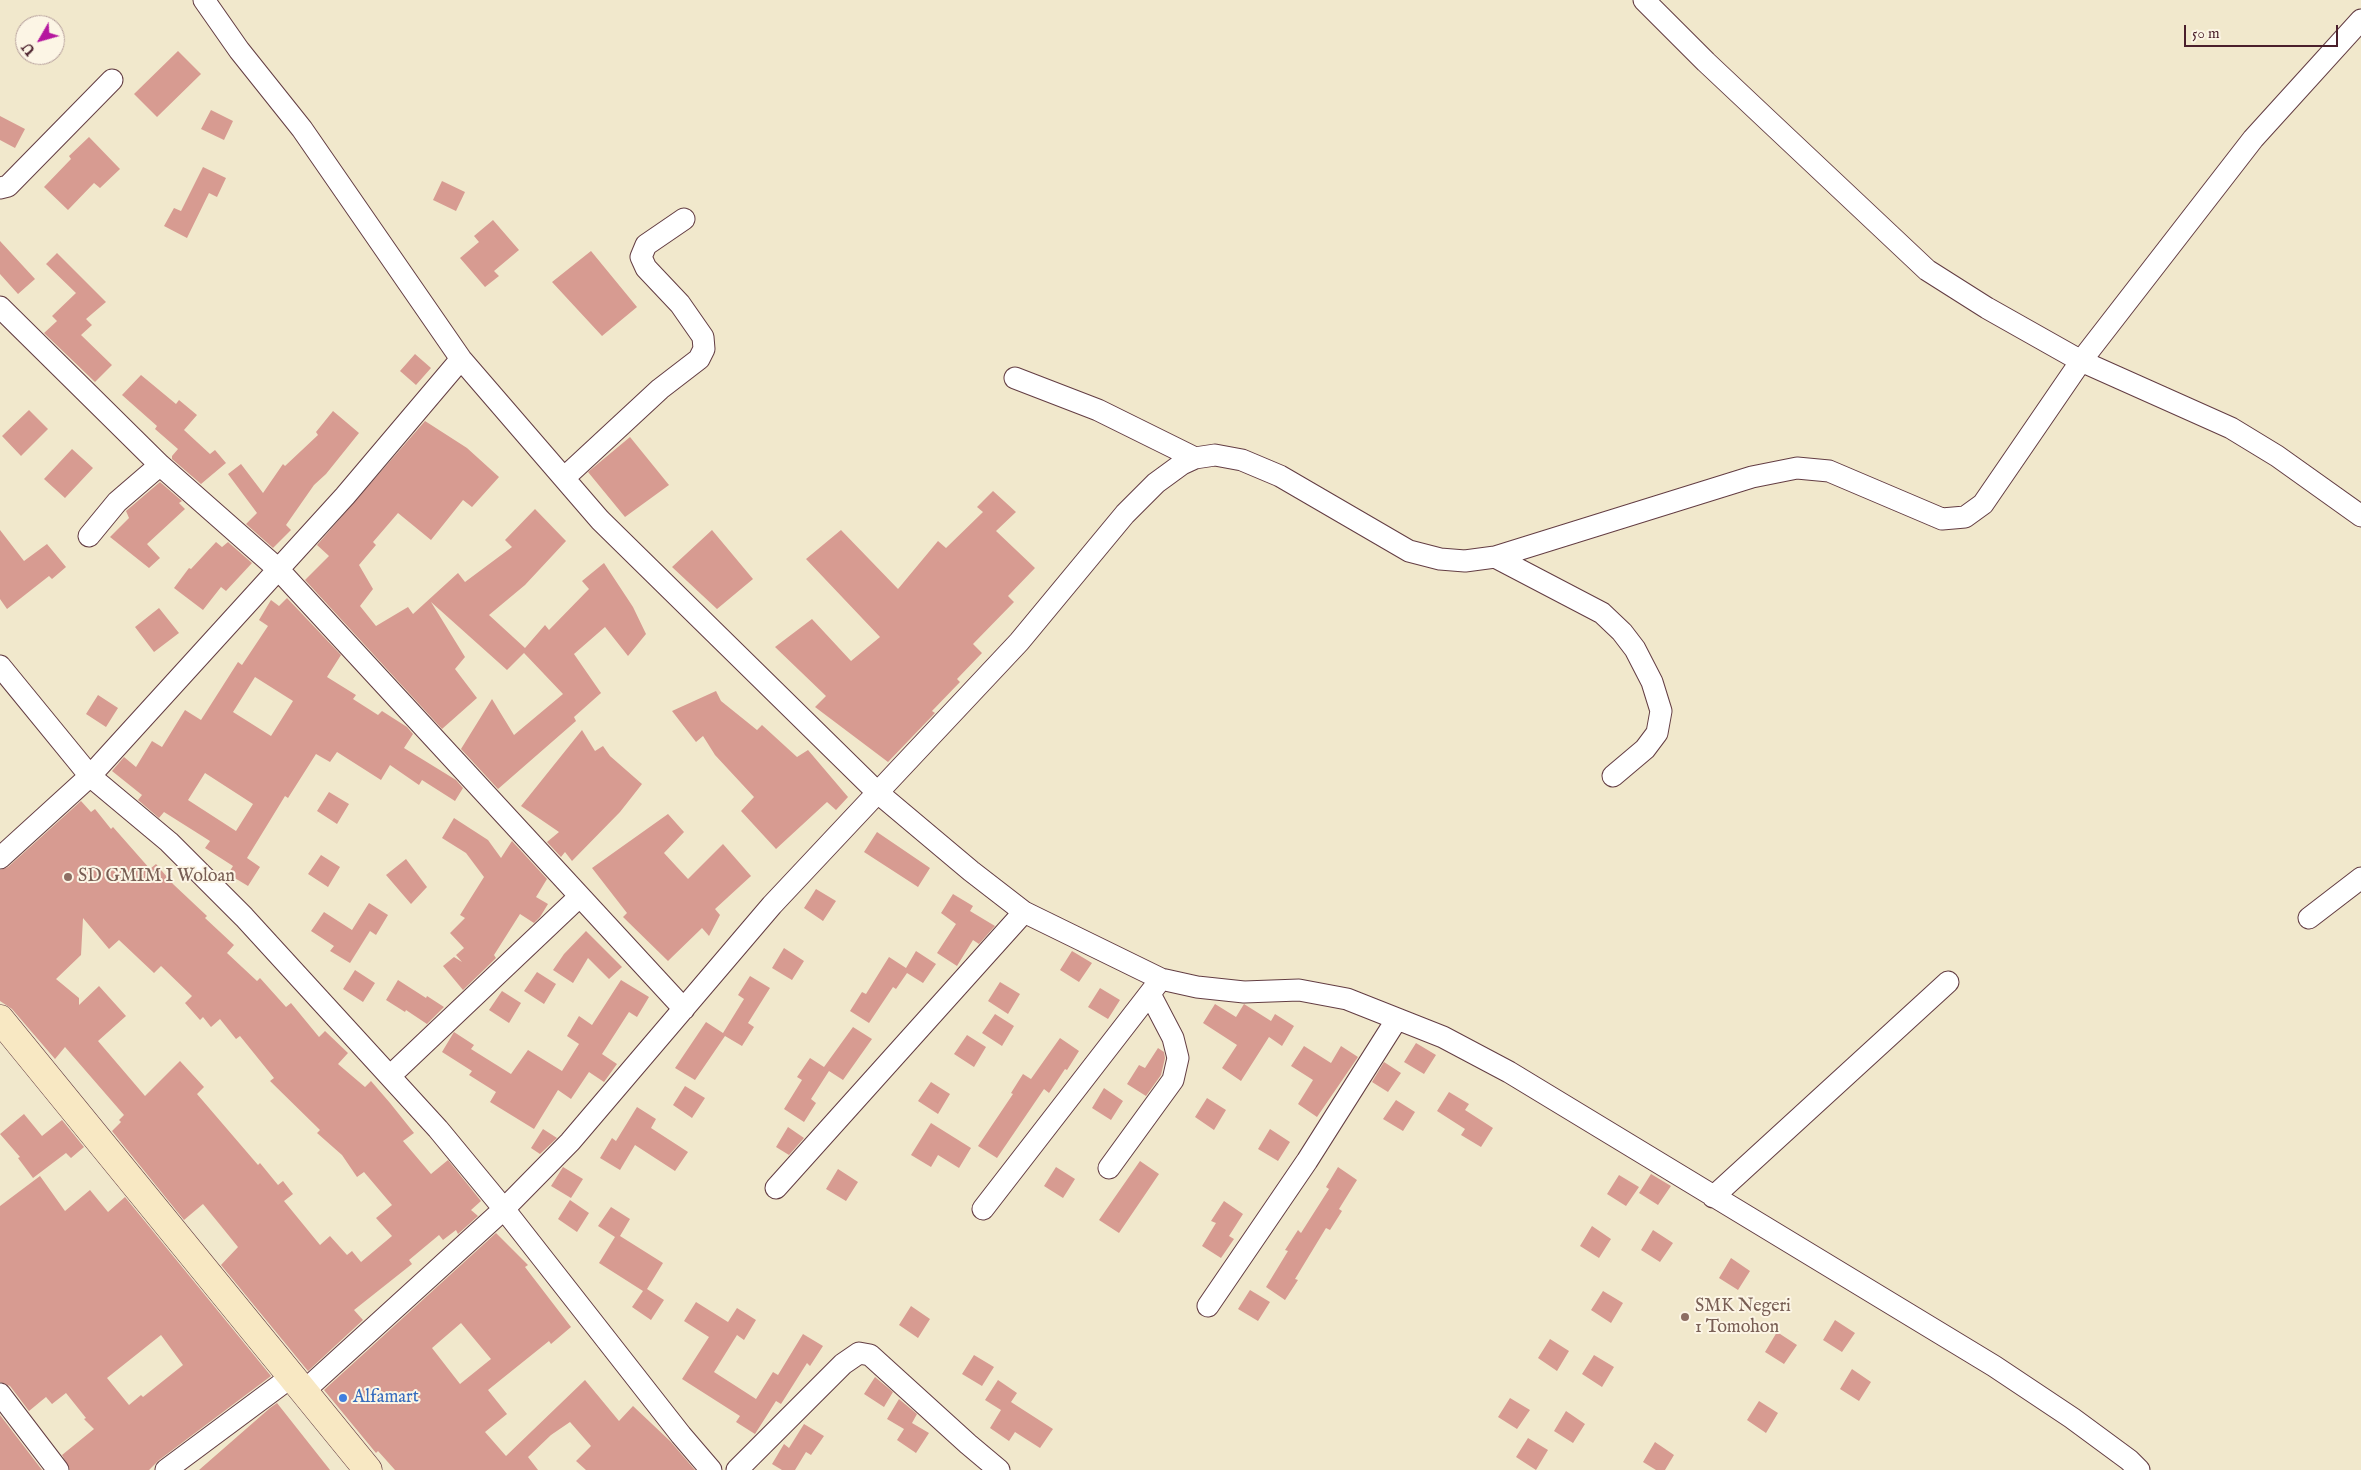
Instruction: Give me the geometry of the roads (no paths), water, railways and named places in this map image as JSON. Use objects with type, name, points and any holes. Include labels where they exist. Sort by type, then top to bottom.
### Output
[{"type":"main road","points":[[0,1019],[368,1470]]},
{"type":"street","points":[[204,0],[234,44],[302,129],[461,358],[606,526],[877,792],[970,871],[1024,912],[1155,987],[1197,987],[1244,992],[1299,990],[1347,1000],[1443,1037],[1509,1072],[1994,1366],[2072,1418],[2129,1460],[2139,1470]]},
{"type":"street","points":[[1644,0],[1712,69],[1926,270],[1987,308],[2081,361],[2231,428],[2277,456],[2361,516]]},
{"type":"street","points":[[166,1470],[297,1385],[504,1209],[570,1142],[772,905],[1019,642],[1141,496],[1177,467],[1195,458],[1216,455],[1242,460],[1280,476],[1409,551],[1440,559],[1465,561],[1495,557],[1752,477],[1796,468],[1829,471],[1942,519],[1965,517],[1982,504],[2081,361],[2253,139],[2361,20]]},
{"type":"street","points":[[0,188],[8,186],[112,80]]},
{"type":"street","points":[[564,478],[660,389],[699,359],[704,348],[703,337],[680,304],[646,268],[641,256],[646,245],[684,219]]},
{"type":"street","points":[[0,307],[160,466],[278,569],[684,1009]]},
{"type":"street","points":[[0,858],[90,776],[345,496],[461,358]]},
{"type":"street","points":[[1015,378],[1098,410],[1195,458]]},
{"type":"street","points":[[89,536],[117,502],[160,466]]},
{"type":"street","points":[[1495,557],[1602,613],[1622,632],[1635,649],[1652,682],[1661,711],[1657,733],[1645,749],[1614,776]]},
{"type":"street","points":[[0,666],[90,776],[170,842],[244,917],[438,1129],[504,1209],[681,1436],[711,1470]]},
{"type":"street","points":[[2309,918],[2361,878]]},
{"type":"street","points":[[390,1076],[579,897]]},
{"type":"street","points":[[776,1188],[1024,912]]},
{"type":"street","points":[[1713,1197],[1948,982]]},
{"type":"street","points":[[1109,1168],[1173,1080],[1178,1058],[1155,987]]},
{"type":"street","points":[[983,1209],[1155,987]]},
{"type":"street","points":[[1208,1306],[1307,1160],[1397,1019]]},
{"type":"street","points":[[737,1470],[843,1364],[859,1353],[870,1355],[999,1470]]},
{"type":"street","points":[[0,1394],[58,1470]]},
{"type":"place","name":"SD GMIM I Woloan","points":[[68,877]]},
{"type":"place","name":"SMK Negeri 1 Tomohon","points":[[1685,1317]]},
{"type":"place","name":"Alfamart","points":[[343,1398]]}]
